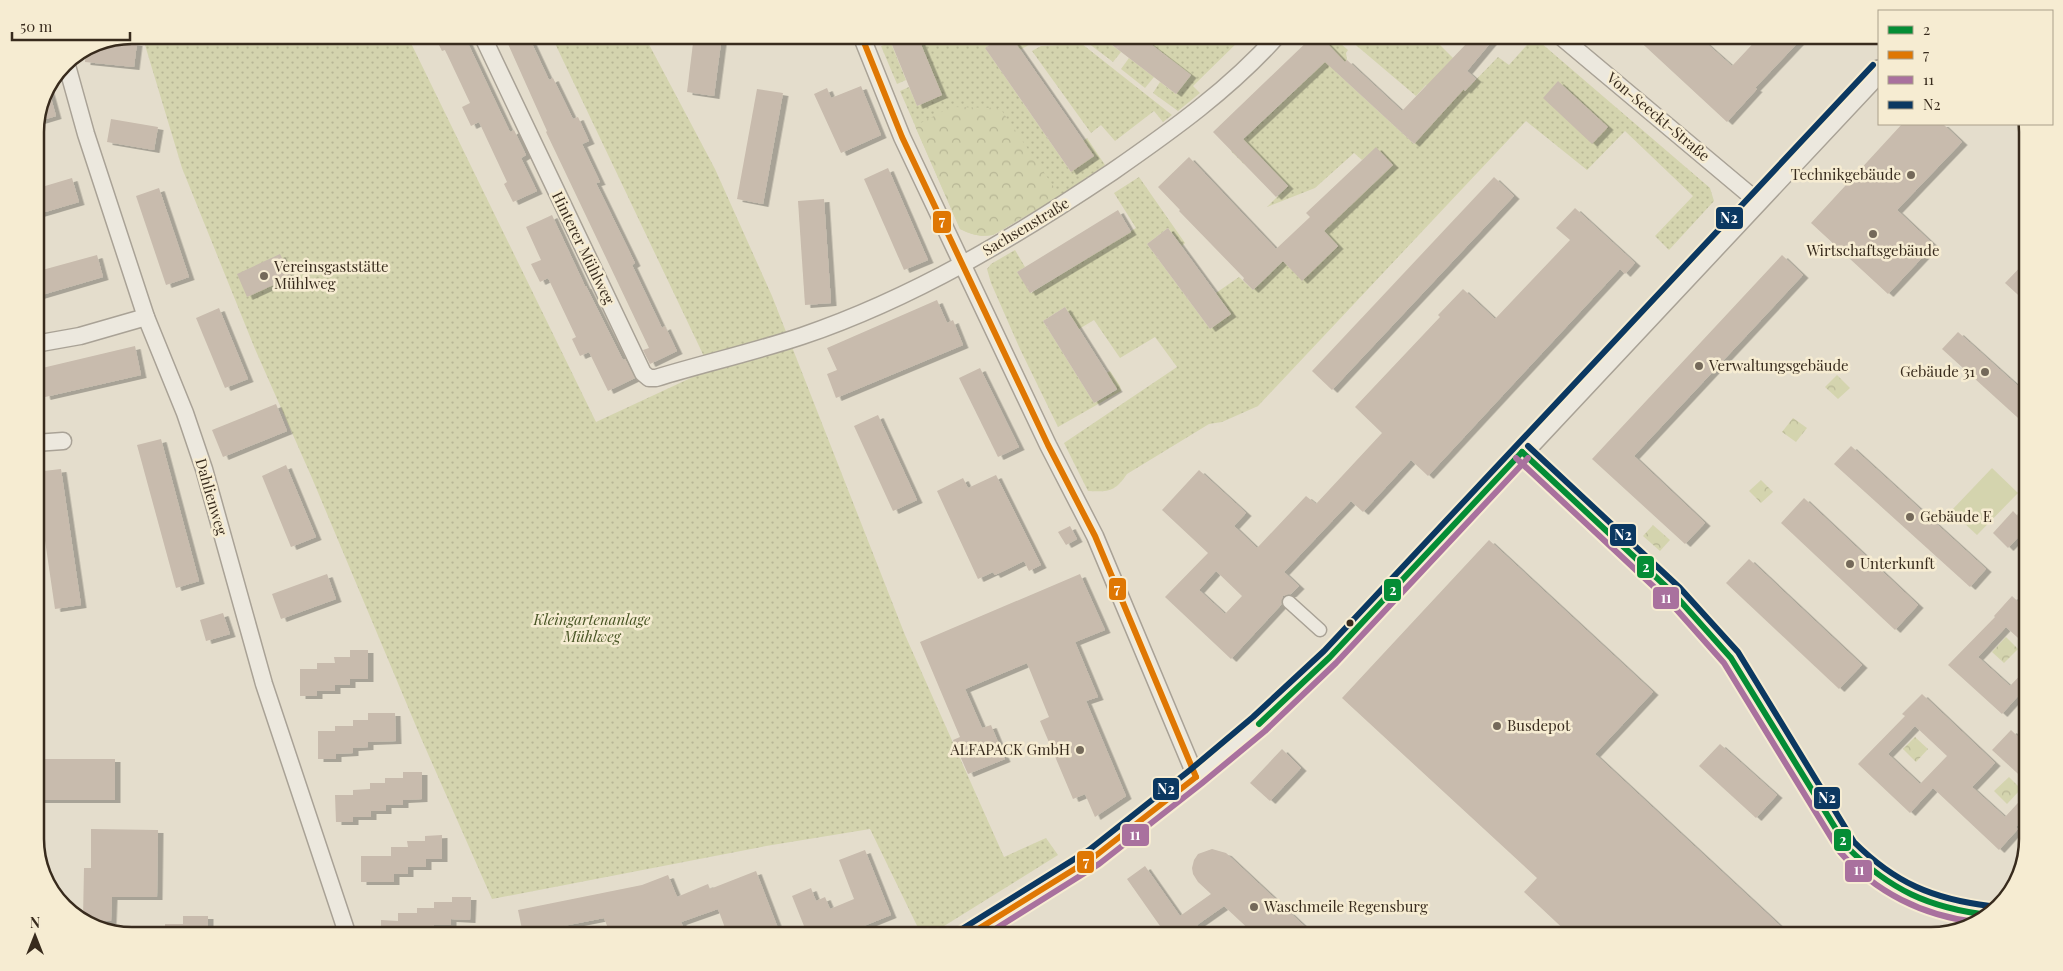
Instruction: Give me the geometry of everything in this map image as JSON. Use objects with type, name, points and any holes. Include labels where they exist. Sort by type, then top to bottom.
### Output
[{"type":"street","name":"Hinterer Mühlweg","points":[[486,44],[643,374],[649,378],[656,378],[736,356]]},
{"type":"street","points":[[865,44],[902,137],[1048,445],[1095,536],[1196,777]]},
{"type":"street","name":"Sachsenstraße","points":[[736,356],[802,336],[857,315],[962,265],[1061,207],[1182,122],[1249,65],[1269,44]]},
{"type":"street","name":"Von-Seeckt-Straße","points":[[1570,44],[1757,201]]},
{"type":"street","name":"Dahlienweg","points":[[69,71],[86,134],[146,317],[185,413],[204,469],[264,684],[345,927]]},
{"type":"street","points":[[981,927],[1094,857],[1196,777],[1259,724],[1330,656],[1878,72]]},
{"type":"street","points":[[44,342],[80,336],[146,317]]},
{"type":"street","points":[[44,442],[64,441]]},
{"type":"street","points":[[1522,452],[1674,594],[1726,651],[1847,847],[1865,867],[1886,883],[1912,897],[1940,907],[1977,914]]},
{"type":"street","points":[[1289,602],[1320,630]]},
{"type":"green space","name":"Kleingartenanlage Mühlweg","points":[[145,44],[411,44],[596,422],[710,369],[555,44],[649,44],[715,169],[772,296],[905,635],[1004,857],[1046,838],[1058,855],[942,927],[918,927],[870,829],[766,846],[492,899],[255,349],[182,168]]},
{"type":"green space","points":[[891,44],[906,80],[897,84],[881,46]]},
{"type":"green space","points":[[921,44],[991,44],[985,48],[1071,172],[1083,141],[1087,138],[1105,165],[1060,196],[993,235],[984,236],[968,233],[960,229],[900,91],[909,87],[917,106],[942,95]]},
{"type":"green space","points":[[1016,44],[1030,44],[1020,50]]},
{"type":"green space","points":[[1082,44],[1172,115],[1163,122],[1154,111],[1115,141],[1101,125],[1091,133],[1032,51],[1041,46]]},
{"type":"green space","points":[[1089,44],[1111,44],[1121,52],[1113,62]]},
{"type":"green space","points":[[1151,44],[1236,44],[1193,86],[1200,93],[1178,111],[1153,93],[1160,82],[1176,94],[1191,75]]},
{"type":"green space","points":[[1327,44],[1341,44],[1348,50],[1346,53],[1347,60],[1336,72],[1414,144],[1449,105],[1426,85],[1416,96],[1355,44],[1439,44],[1453,58],[1442,70],[1465,91],[1498,57],[1509,65],[1528,44],[1542,44],[1710,188],[1714,201],[1669,250],[1655,236],[1693,196],[1625,131],[1587,170],[1526,121],[1258,406],[1222,422],[1209,424],[1127,474],[1115,488],[1106,491],[1088,491],[1064,443],[1177,367],[1155,337],[1120,358],[1094,320],[1079,329],[1065,307],[1043,321],[1094,403],[1117,390],[1107,373],[1110,371],[1120,386],[1121,391],[1058,427],[1020,349],[991,283],[987,269],[991,264],[1015,250],[1025,267],[1017,272],[1031,293],[1136,228],[1114,193],[1139,177],[1185,243],[1182,246],[1168,228],[1147,244],[1210,329],[1231,314],[1216,293],[1239,277],[1253,290],[1283,261],[1302,280],[1338,246],[1324,231],[1376,148],[1362,160],[1354,153],[1315,188],[1267,207],[1288,186],[1256,153],[1244,164],[1231,151],[1335,52]]},
{"type":"green space","points":[[1129,58],[1154,77],[1145,88],[1121,69]]},
{"type":"green space","points":[[951,107],[1000,108],[1060,196],[993,235],[976,235],[960,229],[915,126]]},
{"type":"green space","points":[[1837,375],[1850,388],[1838,399],[1825,387]]},
{"type":"green space","points":[[1793,418],[1807,428],[1796,442],[1782,432]]},
{"type":"green space","points":[[1992,468],[2018,493],[1977,535],[1951,511]]},
{"type":"green space","points":[[1761,480],[1773,492],[1761,503],[1749,491]]},
{"type":"green space","points":[[1653,525],[1670,540],[1660,551],[1643,536]]},
{"type":"green space","points":[[2006,637],[2018,649],[2004,663],[1992,652]]},
{"type":"green space","points":[[1915,737],[1928,749],[1916,762],[1903,749]]},
{"type":"green space","points":[[2009,777],[2019,787],[2019,791],[2007,804],[1994,791]]},
{"type":"building","points":[[137,44],[134,67],[85,62],[85,58],[98,50],[115,45]]},
{"type":"building","points":[[438,44],[468,44],[510,132],[514,130],[526,155],[521,158],[537,191],[513,202],[504,184],[507,182],[479,122],[471,126],[462,107],[470,103],[445,50],[442,51]]},
{"type":"building","points":[[508,44],[532,44],[549,80],[553,78],[573,119],[578,117],[589,141],[582,144],[600,182],[596,183],[635,263],[632,265],[662,328],[665,326],[677,351],[650,364],[643,350],[649,348]]},
{"type":"building","points":[[693,44],[721,44],[714,96],[687,92]]},
{"type":"building","points":[[892,44],[921,44],[942,95],[917,106]]},
{"type":"building","points":[[991,44],[1016,44],[1094,156],[1071,172],[985,48]]},
{"type":"building","points":[[1111,44],[1151,44],[1191,75],[1176,94]]},
{"type":"building","points":[[1305,44],[1328,44],[1345,62],[1347,60],[1402,111],[1466,44],[1490,44],[1467,71],[1476,79],[1465,91],[1464,89],[1414,144],[1325,62],[1243,139],[1288,186],[1276,197],[1213,132]]},
{"type":"building","points":[[1643,44],[1707,44],[1732,66],[1753,44],[1797,44],[1755,88],[1757,89],[1727,122]]},
{"type":"building","points":[[1558,81],[1608,127],[1592,144],[1543,98]]},
{"type":"building","points":[[861,86],[881,135],[841,153],[814,94],[827,88],[831,98]]},
{"type":"building","points":[[757,89],[783,93],[763,204],[737,199]]},
{"type":"building","points":[[51,97],[56,116],[45,119]]},
{"type":"building","points":[[111,119],[158,127],[154,150],[107,142]]},
{"type":"building","points":[[1901,125],[1944,125],[1962,142],[1897,210],[1934,245],[1888,294],[1811,223]]},
{"type":"building","points":[[1376,147],[1393,165],[1324,231],[1338,246],[1302,281],[1283,261],[1253,290],[1243,280],[1244,278],[1158,187],[1189,157],[1276,249],[1310,217],[1306,213]]},
{"type":"building","points":[[888,168],[928,260],[904,270],[864,179]]},
{"type":"building","points":[[1494,177],[1514,196],[1332,390],[1312,371]]},
{"type":"building","points":[[72,178],[79,202],[44,212],[44,186]]},
{"type":"building","points":[[159,188],[189,277],[166,285],[136,196]]},
{"type":"building","points":[[824,199],[831,303],[805,305],[798,201]]},
{"type":"building","points":[[1575,208],[1635,263],[1625,274],[1620,269],[1428,476],[1411,460],[1363,512],[1351,501],[1284,572],[1299,586],[1291,594],[1283,596],[1281,605],[1231,659],[1165,597],[1208,553],[1162,510],[1199,470],[1246,513],[1234,526],[1257,548],[1306,496],[1316,504],[1382,433],[1355,407],[1440,317],[1438,315],[1463,289],[1495,319],[1570,240],[1556,228]],"holes":[[[1216,571],[1242,596],[1225,614],[1199,590]]]},
{"type":"building","points":[[1118,210],[1131,232],[1030,293],[1017,272]]},
{"type":"building","points":[[552,215],[585,286],[623,360],[625,359],[635,378],[608,391],[589,352],[580,356],[572,339],[576,337],[548,278],[540,282],[531,264],[541,260],[526,227]]},
{"type":"building","points":[[1168,228],[1231,314],[1210,329],[1147,244]]},
{"type":"building","name":"Vereinsgaststätte Mühlweg","points":[[280,254],[291,277],[247,297],[237,274]]},
{"type":"building","points":[[97,255],[103,277],[44,294],[44,270]]},
{"type":"building","name":"Verwaltungsgebäude","points":[[1782,255],[1803,275],[1634,456],[1705,523],[1685,544],[1592,459]]},
{"type":"building","points":[[2019,268],[2019,296],[2005,283]]},
{"type":"building","points":[[937,300],[947,323],[953,320],[963,345],[836,398],[827,374],[837,370],[827,348]]},
{"type":"building","points":[[1065,307],[1117,389],[1094,403],[1043,321]]},
{"type":"building","points":[[219,308],[248,379],[225,388],[196,318]]},
{"type":"building","name":"Gebäude 31","points":[[1958,332],[2019,387],[2019,419],[1942,349]]},
{"type":"building","points":[[135,346],[141,375],[45,397],[44,368]]},
{"type":"building","points":[[980,368],[1019,447],[998,457],[959,378]]},
{"type":"building","points":[[276,404],[287,431],[223,457],[212,430]]},
{"type":"building","points":[[878,415],[917,500],[893,511],[854,426]]},
{"type":"building","points":[[161,439],[199,581],[176,588],[137,445]]},
{"type":"building","name":"Gebäude E","points":[[1851,446],[1986,569],[1970,587],[1834,464]]},
{"type":"building","points":[[286,465],[316,537],[291,547],[262,476]]},
{"type":"building","points":[[61,469],[81,605],[55,609],[44,534],[44,471]]},
{"type":"building","points":[[996,475],[1041,565],[1029,571],[1024,561],[995,575],[993,572],[978,579],[937,491],[963,478],[968,488]]},
{"type":"building","name":"Unterkunft","points":[[1804,498],[1918,605],[1895,630],[1781,523]]},
{"type":"building","points":[[2013,511],[2019,517],[2019,536],[2008,548],[1993,533]]},
{"type":"building","points":[[1070,526],[1077,539],[1066,545],[1058,532]]},
{"type":"building","name":"Busdepot","points":[[1489,540],[1653,692],[1595,754],[1781,927],[1561,927],[1524,892],[1537,878],[1342,698]]},
{"type":"building","points":[[1749,559],[1862,665],[1839,689],[1726,583]]},
{"type":"building","points":[[327,574],[336,599],[281,619],[272,594]]},
{"type":"building","points":[[1080,574],[1105,630],[1075,642],[1098,697],[1086,701],[1126,796],[1095,817],[1085,794],[1073,799],[1040,721],[1049,717],[1027,663],[965,689],[982,728],[991,725],[1005,759],[968,774],[953,740],[960,737],[920,642]]},
{"type":"building","points":[[2012,596],[2019,603],[2019,639],[2006,627],[1978,657],[2010,686],[2019,676],[2019,695],[2002,714],[1948,665]]},
{"type":"building","points":[[223,613],[230,634],[206,641],[200,620]]},
{"type":"building","points":[[350,650],[368,650],[368,679],[350,679],[350,685],[335,685],[335,691],[317,691],[317,696],[300,696],[300,669],[317,669],[317,663],[335,663],[334,657],[350,657]]},
{"type":"building","points":[[1922,694],[1995,763],[1972,787],[2005,817],[2019,802],[2019,824],[2016,827],[2018,829],[1999,850],[1933,788],[1910,813],[1858,764],[1905,716],[1902,714]],"holes":[[[1915,726],[1947,756],[1920,784],[1888,754]]]},
{"type":"building","points":[[368,713],[395,713],[396,741],[368,742],[368,747],[353,748],[353,753],[336,754],[336,759],[318,759],[318,731],[335,731],[335,726],[353,726],[353,720],[368,720]]},
{"type":"building","points":[[2011,730],[2019,738],[2019,775],[1992,750]]},
{"type":"building","points":[[1720,744],[1777,795],[1756,818],[1699,766]]},
{"type":"building","points":[[1282,749],[1301,768],[1270,801],[1250,783]]},
{"type":"building","points":[[44,759],[115,759],[115,800],[44,800]]},
{"type":"building","points":[[403,772],[422,772],[422,799],[403,800],[403,805],[386,805],[386,811],[371,811],[371,817],[353,817],[353,822],[336,822],[335,795],[353,795],[353,790],[370,789],[370,783],[385,783],[385,778],[403,778]]},
{"type":"building","points":[[91,829],[158,830],[157,897],[112,897],[111,921],[98,921],[83,912],[84,868],[91,868]]},
{"type":"building","points":[[442,835],[442,859],[426,859],[426,867],[408,867],[408,874],[394,874],[394,882],[361,882],[361,856],[391,856],[391,847],[408,847],[407,841],[425,841],[425,836]]},
{"type":"building","name":"Waschmeile Regensburg","points":[[1212,849],[1226,853],[1305,927],[1246,927],[1224,906],[1197,925],[1198,927],[1161,927],[1127,879],[1145,866],[1180,916],[1211,894],[1198,882],[1193,874],[1194,860],[1198,854]]},
{"type":"building","points":[[865,850],[891,915],[861,927],[804,927],[792,896],[811,888],[816,901],[825,897],[830,909],[854,899],[839,860]]},
{"type":"building","points":[[756,871],[778,927],[725,927],[718,909],[681,922],[683,927],[608,927],[604,918],[558,927],[522,927],[518,910],[642,885],[668,875],[677,897],[708,884],[710,889]]},
{"type":"building","points":[[452,897],[471,897],[470,920],[451,919],[451,925],[434,925],[434,927],[381,927],[381,920],[398,921],[398,913],[417,913],[417,908],[434,908],[434,902],[452,902]]},
{"type":"building","points":[[183,916],[208,916],[208,927],[165,927],[165,924],[183,924]]},
{"type":"transit line","name":"7","points":[[865,44],[902,137],[1048,445],[1095,536],[1196,777]]},
{"type":"transit line","name":"N2","points":[[965,927],[1089,850],[1253,717],[1324,651],[1873,65]]},
{"type":"transit line","name":"N2","points":[[1528,446],[1680,588],[1738,652],[1854,842],[1885,868],[1916,887],[1950,899],[1988,906]]},
{"type":"transit line","name":"2","points":[[1522,452],[1674,594],[1731,658],[1847,847],[1863,862],[1895,886],[1929,902],[1978,913]]},
{"type":"transit line","name":"2","points":[[1259,724],[1330,657],[1522,452]]},
{"type":"transit line","name":"11","points":[[1516,458],[1668,600],[1724,663],[1840,852],[1869,879],[1901,900],[1937,914],[1965,920]]},
{"type":"transit line","name":"11","points":[[998,927],[1099,864],[1265,731],[1336,663],[1528,458]]},
{"type":"transit line","name":"7","points":[[981,927],[1094,857],[1196,777]]},
{"type":"place","name":"Technikgebäude","points":[[1911,175]]},
{"type":"place","name":"Wirtschaftsgebäude","points":[[1873,234]]},
{"type":"place","name":"Vereinsgaststätte Mühlweg","points":[[264,276]]},
{"type":"place","name":"Verwaltungsgebäude","points":[[1699,366]]},
{"type":"place","name":"Gebäude 31","points":[[1985,372]]},
{"type":"place","name":"Gebäude E","points":[[1910,517]]},
{"type":"place","name":"Unterkunft","points":[[1850,564]]},
{"type":"place","name":"Busdepot","points":[[1497,726]]},
{"type":"place","name":"ALFAPACK GmbH","points":[[1080,750]]},
{"type":"place","name":"Waschmeile Regensburg","points":[[1254,907]]}]
